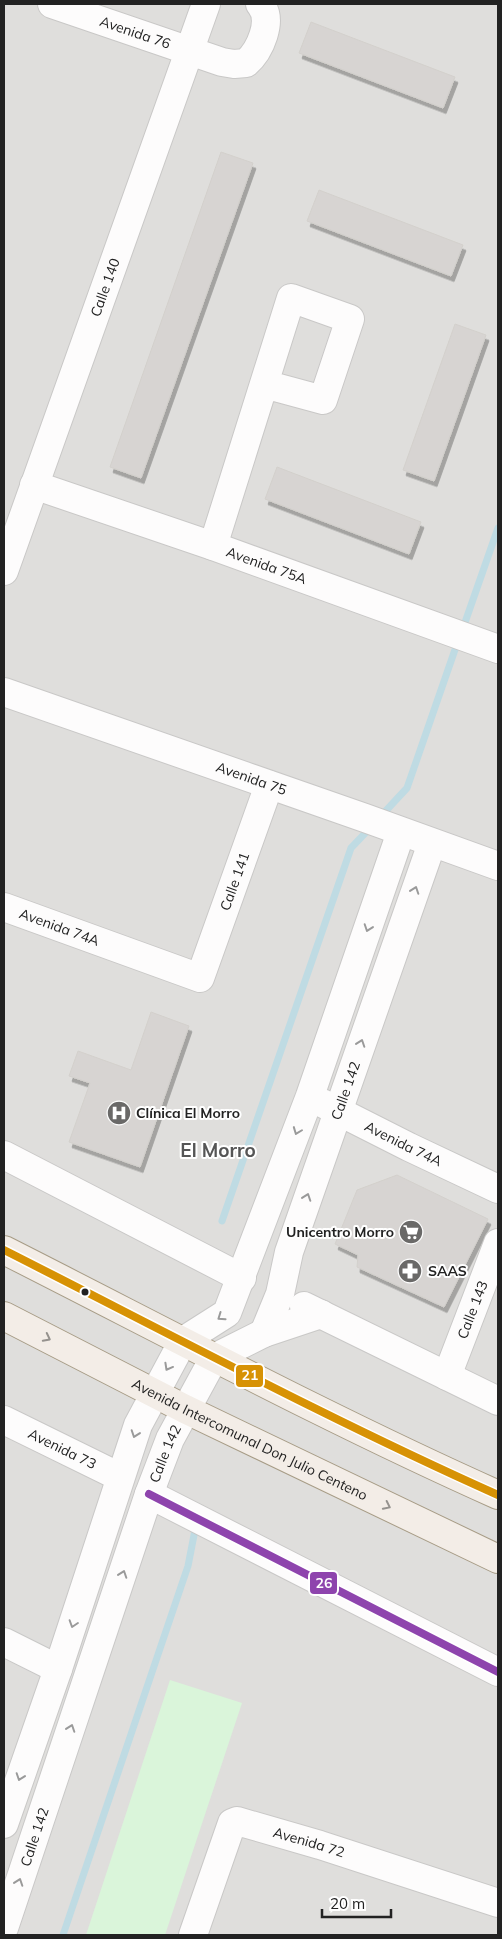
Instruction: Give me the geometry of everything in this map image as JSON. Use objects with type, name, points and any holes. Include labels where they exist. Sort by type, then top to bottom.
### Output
[{"type":"main road","points":[[4,1250],[214,1358],[498,1495]]},
{"type":"main road","name":"Avenida Intercomunal Don Julio Centeno","points":[[4,1316],[185,1409],[498,1559]]},
{"type":"street","name":"Avenida 76","points":[[52,4],[222,62],[234,64],[246,64],[256,52],[265,27],[266,18],[264,9],[260,4]]},
{"type":"street","name":"Calle 140","points":[[4,571],[206,4]]},
{"type":"street","points":[[213,546],[264,384]]},
{"type":"street","name":"Avenida 75A","points":[[34,485],[213,546],[488,645]]},
{"type":"street","name":"Avenida 75","points":[[4,692],[498,866]]},
{"type":"street","name":"Calle 141","points":[[200,978],[269,785]]},
{"type":"street","points":[[4,1824],[58,1669],[138,1424],[182,1341],[227,1314],[242,1278],[310,1096],[385,826]]},
{"type":"street","name":"Calle 142","points":[[264,1333],[280,1294],[288,1252],[432,843]]},
{"type":"street","name":"Avenida 74A","points":[[4,907],[200,978]]},
{"type":"street","name":"Avenida 74A","points":[[310,1096],[408,1147],[498,1189]]},
{"type":"street","points":[[4,1155],[242,1278]]},
{"type":"street","name":"Calle 143","points":[[447,1376],[498,1243]]},
{"type":"street","points":[[280,1294],[498,1401]]},
{"type":"street","points":[[214,1358],[264,1333],[320,1314]]},
{"type":"street","name":"Calle 142","points":[[4,1928],[149,1494],[170,1439],[214,1358]]},
{"type":"street","name":"Avenida 73","points":[[4,1420],[120,1477]]},
{"type":"street","points":[[149,1494],[498,1672]]},
{"type":"street","points":[[4,1642],[58,1669]]},
{"type":"street","name":"Avenida 72","points":[[193,1935],[232,1823],[236,1820],[320,1845],[498,1903]]},
{"type":"shaded area","points":[[4,4],[498,4],[498,1935],[4,1935]]},
{"type":"green space","points":[[170,1680],[242,1703],[165,1935],[86,1935]]},
{"type":"building","points":[[311,22],[455,77],[443,108],[299,53]]},
{"type":"building","points":[[221,152],[253,163],[141,478],[110,467]]},
{"type":"building","points":[[319,190],[463,245],[451,276],[307,221]]},
{"type":"building","points":[[455,324],[486,335],[434,481],[403,470]]},
{"type":"building","points":[[277,467],[421,522],[409,554],[265,499]]},
{"type":"building","name":"Clínica El Morro","points":[[151,1012],[189,1026],[140,1167],[69,1142],[90,1083],[69,1076],[78,1051],[131,1070]]},
{"type":"building","name":"Unicentro Morro","points":[[397,1175],[488,1219],[444,1307],[357,1267],[358,1255],[335,1244],[357,1190]]},
{"type":"waterway","points":[[462,631],[498,528]]},
{"type":"waterway","points":[[381,816],[407,788],[458,641]]},
{"type":"waterway","points":[[222,1221],[351,848],[372,826]]},
{"type":"waterway","points":[[63,1935],[188,1566],[195,1530]]},
{"type":"transit line","name":"21","points":[[4,1250],[250,1376],[373,1437],[498,1495]]},
{"type":"transit line","name":"26","points":[[149,1494],[498,1672]]},
{"type":"place","name":"Clínica El Morro","points":[[119,1113]]},
{"type":"place","name":"Unicentro Morro","points":[[411,1232]]},
{"type":"place","name":"SAAS","points":[[410,1271]]},
{"type":"district","name":"El Morro","points":[[218,1150]]}]
